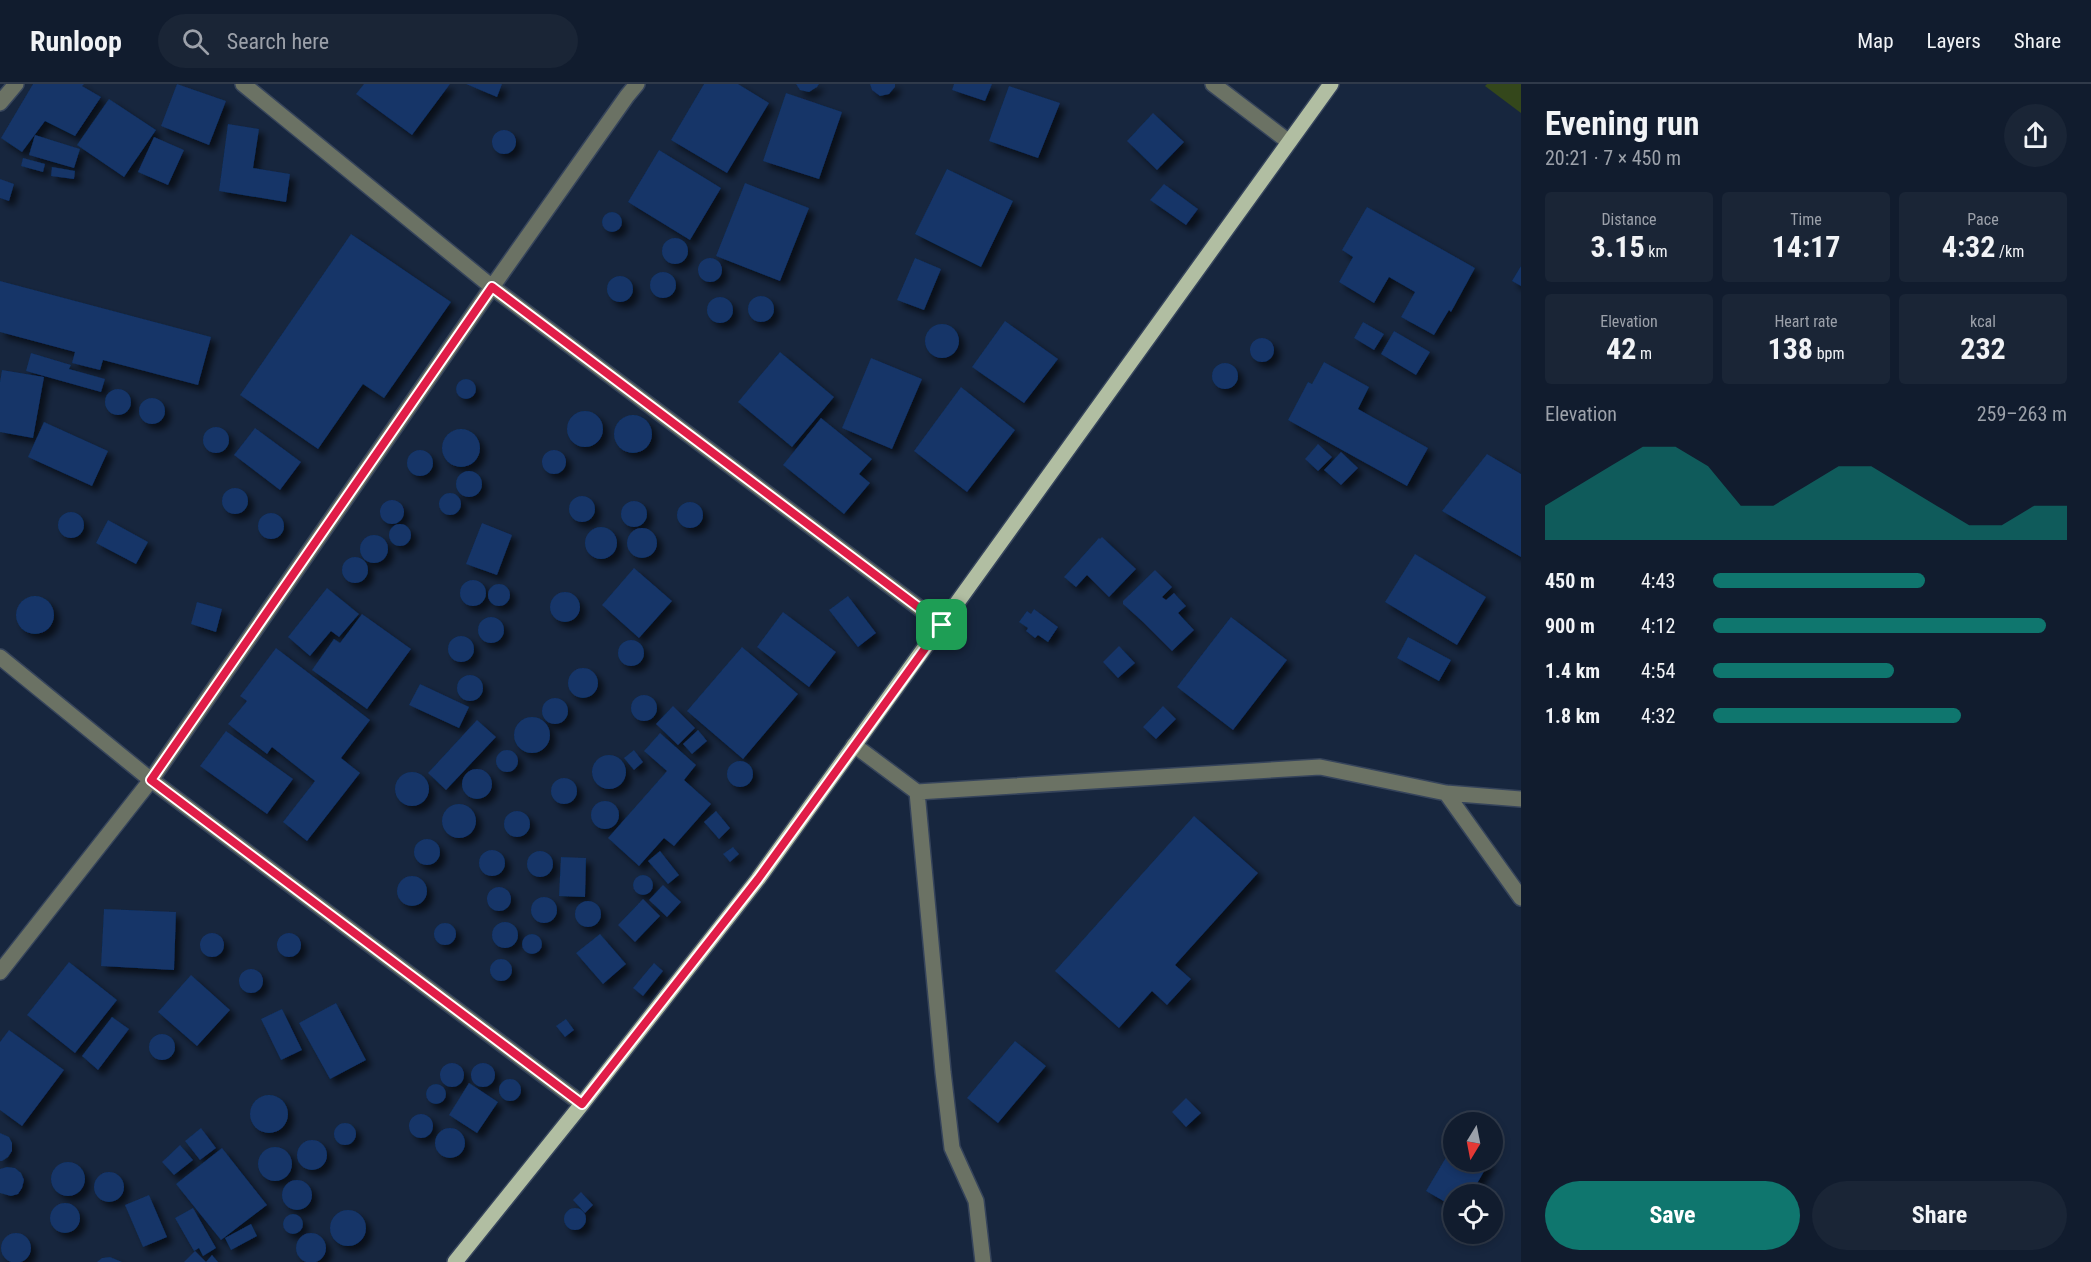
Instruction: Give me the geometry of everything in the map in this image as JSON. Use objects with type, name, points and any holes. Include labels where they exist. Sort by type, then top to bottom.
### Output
[{"type":"main road","points":[[455,1262],[758,879],[1331,84]]},
{"type":"street","points":[[0,103],[16,84]]},
{"type":"street","points":[[243,84],[492,287],[942,625]]},
{"type":"street","points":[[0,972],[151,780],[492,287],[637,84]]},
{"type":"street","points":[[1213,84],[1289,142]]},
{"type":"street","points":[[0,657],[151,780],[582,1104]]},
{"type":"street","points":[[854,745],[917,792],[1320,767],[1446,793],[1521,799]]},
{"type":"street","points":[[917,792],[942,1072],[952,1148],[976,1200],[983,1262]]},
{"type":"street","points":[[1446,793],[1521,898]]},
{"type":"green space","points":[[1487,84],[1521,84],[1521,113],[1485,86]]},
{"type":"building","points":[[33,84],[84,84],[82,86],[101,97],[75,136],[45,121],[22,152],[1,138]]},
{"type":"building","points":[[177,84],[226,101],[209,145],[161,126]]},
{"type":"building","points":[[364,84],[450,84],[412,135],[356,94]]},
{"type":"building","points":[[466,84],[502,84],[497,97]]},
{"type":"building","points":[[704,84],[738,84],[769,103],[727,173],[671,140]]},
{"type":"building","points":[[796,84],[819,84],[809,92],[800,90]]},
{"type":"building","points":[[870,84],[895,84],[895,87],[889,94],[880,96],[872,90]]},
{"type":"building","points":[[954,84],[992,84],[985,101],[952,90]]},
{"type":"building","points":[[1009,86],[1060,103],[1038,158],[989,141]]},
{"type":"building","points":[[786,93],[842,112],[819,179],[763,161]]},
{"type":"building","points":[[109,99],[156,130],[124,177],[77,145]]},
{"type":"building","points":[[1153,113],[1184,142],[1157,170],[1127,141]]},
{"type":"building","points":[[228,124],[259,129],[253,168],[290,174],[286,202],[219,191]]},
{"type":"building","points":[[504,130],[513,133],[516,142],[513,151],[504,154],[495,151],[492,142],[495,133]]},
{"type":"building","points":[[35,135],[80,149],[74,168],[29,155]]},
{"type":"building","points":[[154,137],[184,150],[168,185],[138,172]]},
{"type":"building","points":[[659,150],[721,188],[690,240],[628,202]]},
{"type":"building","points":[[23,158],[45,164],[43,172],[21,166]]},
{"type":"building","points":[[52,167],[75,171],[74,179],[51,176]]},
{"type":"building","points":[[947,169],[1013,201],[981,267],[915,234]]},
{"type":"building","points":[[0,179],[14,184],[9,201],[0,198]]},
{"type":"building","points":[[745,183],[809,208],[780,281],[716,256]]},
{"type":"building","points":[[1164,184],[1198,209],[1186,225],[1150,200]]},
{"type":"building","points":[[1367,207],[1475,268],[1451,312],[1449,310],[1434,335],[1401,317],[1415,292],[1389,277],[1374,303],[1339,282],[1353,257],[1342,250]]},
{"type":"building","points":[[608,212],[616,212],[622,218],[622,226],[616,232],[608,232],[602,226],[602,218]]},
{"type":"building","points":[[351,234],[451,302],[384,398],[363,384],[318,449],[240,395]]},
{"type":"building","points":[[675,238],[684,242],[688,251],[684,260],[675,264],[666,260],[662,251],[666,242]]},
{"type":"building","points":[[710,258],[719,261],[722,270],[719,279],[710,282],[701,279],[698,270],[701,261]]},
{"type":"building","points":[[915,258],[941,269],[924,310],[897,300]]},
{"type":"building","points":[[1521,266],[1521,286],[1512,281]]},
{"type":"building","points":[[663,272],[672,276],[676,285],[672,294],[663,298],[654,294],[650,285],[654,276]]},
{"type":"building","points":[[620,276],[629,280],[633,289],[629,298],[620,302],[611,298],[607,289],[611,280]]},
{"type":"building","points":[[0,281],[211,337],[198,385],[103,360],[100,370],[72,363],[75,352],[0,332]]},
{"type":"building","points":[[761,296],[770,300],[774,309],[770,318],[761,322],[752,318],[748,309],[752,300]]},
{"type":"building","points":[[720,297],[729,301],[733,310],[729,319],[720,323],[711,319],[707,310],[711,301]]},
{"type":"building","points":[[1005,321],[1058,359],[1024,403],[972,367]]},
{"type":"building","points":[[1363,322],[1384,334],[1374,350],[1354,338]]},
{"type":"building","points":[[942,324],[954,329],[959,341],[954,353],[942,358],[930,353],[925,341],[930,329]]},
{"type":"building","points":[[1394,331],[1430,352],[1416,375],[1381,354]]},
{"type":"building","points":[[1262,338],[1267,339],[1273,345],[1273,355],[1267,361],[1262,362],[1257,361],[1251,355],[1250,350],[1251,345],[1257,339]]},
{"type":"building","points":[[780,352],[834,397],[792,447],[738,402]]},
{"type":"building","points":[[31,353],[71,365],[69,369],[105,379],[101,392],[26,371]]},
{"type":"building","points":[[871,358],[922,379],[892,449],[842,428]]},
{"type":"building","points":[[1324,362],[1369,387],[1358,409],[1428,448],[1407,486],[1288,420],[1308,382],[1312,384]]},
{"type":"building","points":[[1225,363],[1234,367],[1238,376],[1234,385],[1225,389],[1216,385],[1212,376],[1216,367]]},
{"type":"building","points":[[2,370],[44,377],[33,438],[0,432]]},
{"type":"building","points":[[466,379],[473,382],[476,389],[473,396],[466,399],[459,396],[456,389],[459,382]]},
{"type":"building","points":[[961,387],[1015,430],[967,492],[914,451]]},
{"type":"building","points":[[118,389],[127,393],[131,402],[127,411],[118,415],[109,411],[105,402],[109,393]]},
{"type":"building","points":[[152,398],[161,402],[165,411],[161,420],[152,424],[143,420],[139,411],[143,402]]},
{"type":"building","points":[[585,411],[598,416],[603,429],[598,442],[585,447],[572,442],[567,429],[572,416]]},
{"type":"building","points":[[633,415],[647,420],[652,434],[647,448],[633,453],[619,448],[614,434],[619,420]]},
{"type":"building","points":[[821,418],[872,459],[859,474],[870,483],[844,514],[783,465]]},
{"type":"building","points":[[44,422],[108,451],[92,486],[28,457]]},
{"type":"building","points":[[216,427],[225,431],[229,440],[225,449],[216,453],[207,449],[203,440],[207,431]]},
{"type":"building","points":[[255,428],[301,462],[280,490],[234,455]]},
{"type":"building","points":[[461,429],[474,435],[480,448],[474,461],[461,467],[448,461],[442,448],[448,435]]},
{"type":"building","points":[[1318,444],[1332,457],[1318,471],[1305,459]]},
{"type":"building","points":[[420,450],[429,454],[433,463],[429,472],[420,476],[411,472],[407,463],[411,454]]},
{"type":"building","points":[[554,450],[563,453],[566,462],[563,471],[554,474],[545,471],[542,462],[545,453]]},
{"type":"building","points":[[1341,452],[1358,468],[1341,485],[1324,470]]},
{"type":"building","points":[[1487,454],[1521,474],[1521,557],[1442,511]]},
{"type":"building","points":[[469,471],[478,475],[482,484],[478,493],[469,497],[460,493],[456,484],[460,475]]},
{"type":"building","points":[[235,488],[244,492],[248,501],[244,510],[235,514],[226,510],[222,501],[226,492]]},
{"type":"building","points":[[450,493],[458,496],[461,504],[458,512],[450,515],[442,512],[439,504],[442,496]]},
{"type":"building","points":[[582,496],[591,500],[595,509],[591,518],[582,522],[573,518],[569,509],[573,500]]},
{"type":"building","points":[[392,500],[401,503],[404,512],[401,521],[392,524],[383,521],[380,512],[383,503]]},
{"type":"building","points":[[634,501],[643,505],[647,514],[643,523],[634,527],[625,523],[621,514],[625,505]]},
{"type":"building","points":[[690,502],[699,506],[703,515],[699,524],[690,528],[681,524],[677,515],[681,506]]},
{"type":"building","points":[[71,512],[80,516],[84,525],[80,534],[71,538],[62,534],[58,525],[62,516]]},
{"type":"building","points":[[271,513],[280,517],[284,526],[280,535],[271,539],[262,535],[258,526],[262,517]]},
{"type":"building","points":[[108,520],[148,542],[136,564],[96,543]]},
{"type":"building","points":[[482,523],[512,535],[497,575],[466,564]]},
{"type":"building","points":[[400,524],[408,527],[411,535],[408,543],[400,546],[392,543],[389,535],[392,527]]},
{"type":"building","points":[[601,527],[612,532],[617,543],[612,554],[601,559],[590,554],[585,543],[590,532]]},
{"type":"building","points":[[642,528],[648,529],[656,537],[656,549],[648,557],[642,558],[636,557],[628,549],[627,543],[628,537],[636,529]]},
{"type":"building","points":[[374,535],[384,539],[388,549],[384,559],[374,563],[364,559],[360,549],[364,539]]},
{"type":"building","points":[[1102,537],[1136,569],[1109,597],[1087,575],[1076,587],[1064,577]]},
{"type":"building","points":[[1415,554],[1486,597],[1457,645],[1385,602]]},
{"type":"building","points":[[355,557],[364,561],[368,570],[364,579],[355,583],[346,579],[342,570],[346,561]]},
{"type":"building","points":[[634,568],[672,601],[639,638],[602,605]]},
{"type":"building","points":[[1155,570],[1172,587],[1162,597],[1166,600],[1174,593],[1186,606],[1178,613],[1194,630],[1172,651],[1123,604],[1123,601]]},
{"type":"building","points":[[473,580],[482,584],[486,593],[482,602],[473,606],[464,602],[460,593],[464,584]]},
{"type":"building","points":[[499,584],[507,587],[510,595],[507,603],[499,606],[491,603],[488,595],[491,587]]},
{"type":"building","points":[[327,588],[359,614],[339,637],[331,631],[310,656],[288,637]]},
{"type":"building","points":[[565,592],[576,596],[580,607],[576,618],[565,622],[554,618],[550,607],[554,596]]},
{"type":"building","points":[[35,596],[49,601],[54,615],[49,629],[35,634],[21,629],[16,615],[21,601]]},
{"type":"building","points":[[848,596],[876,633],[858,647],[829,610]]},
{"type":"building","points":[[197,602],[222,609],[216,632],[191,624]]},
{"type":"building","points":[[1034,609],[1058,627],[1048,642],[1038,635],[1035,638],[1026,631],[1028,628],[1019,622],[1027,611],[1031,614]]},
{"type":"building","points":[[783,612],[836,652],[809,687],[757,647]]},
{"type":"building","points":[[362,614],[411,649],[367,709],[312,670],[334,639],[340,643]]},
{"type":"building","points":[[491,617],[500,621],[504,630],[500,639],[491,643],[482,639],[478,630],[482,621]]},
{"type":"building","points":[[1231,617],[1287,660],[1233,730],[1177,687]]},
{"type":"building","points":[[461,636],[470,640],[474,649],[470,658],[461,662],[452,658],[448,649],[452,640]]},
{"type":"building","points":[[1408,637],[1451,660],[1439,681],[1397,658]]},
{"type":"building","points":[[631,640],[640,644],[644,653],[640,662],[631,666],[622,662],[618,653],[622,644]]},
{"type":"building","points":[[1119,646],[1135,663],[1118,678],[1103,662]]},
{"type":"building","points":[[742,647],[798,694],[743,759],[687,711]]},
{"type":"building","points":[[276,648],[370,720],[341,758],[360,773],[307,841],[283,822],[315,781],[272,747],[267,754],[228,724],[247,701],[240,696]]},
{"type":"building","points":[[583,668],[594,672],[598,683],[594,694],[583,698],[572,694],[568,683],[572,672]]},
{"type":"building","points":[[470,675],[479,679],[483,688],[479,697],[470,701],[461,697],[457,688],[461,679]]},
{"type":"building","points":[[420,684],[469,707],[459,728],[409,705]]},
{"type":"building","points":[[644,695],[653,699],[657,708],[653,717],[644,721],[635,717],[631,708],[635,699]]},
{"type":"building","points":[[555,698],[564,702],[568,711],[564,720],[555,724],[546,720],[542,711],[546,702]]},
{"type":"building","points":[[673,706],[695,728],[678,745],[656,724]]},
{"type":"building","points":[[1163,706],[1176,719],[1156,739],[1143,727]]},
{"type":"building","points":[[532,717],[545,722],[550,735],[545,748],[532,753],[519,748],[514,735],[519,722]]},
{"type":"building","points":[[477,720],[496,737],[446,790],[428,773]]},
{"type":"building","points":[[698,730],[707,741],[692,754],[683,744]]},
{"type":"building","points":[[226,731],[293,779],[267,814],[200,766]]},
{"type":"building","points":[[660,733],[696,765],[684,780],[711,804],[674,846],[664,838],[639,866],[608,838],[667,771],[644,751]]},
{"type":"building","points":[[507,750],[515,753],[518,761],[515,769],[507,772],[499,769],[496,761],[499,753]]},
{"type":"building","points":[[634,750],[643,762],[634,770],[624,758]]},
{"type":"building","points":[[609,755],[621,760],[626,772],[621,784],[609,789],[597,784],[592,772],[597,760]]},
{"type":"building","points":[[740,761],[749,765],[753,774],[749,783],[740,787],[731,783],[727,774],[731,765]]},
{"type":"building","points":[[477,769],[488,773],[492,784],[488,795],[477,799],[466,795],[462,784],[466,773]]},
{"type":"building","points":[[412,772],[424,777],[429,789],[424,801],[412,806],[400,801],[395,789],[400,777]]},
{"type":"building","points":[[564,778],[573,782],[577,791],[573,800],[564,804],[555,800],[551,791],[555,782]]},
{"type":"building","points":[[605,801],[615,805],[619,815],[615,825],[605,829],[595,825],[591,815],[595,805]]},
{"type":"building","points":[[459,804],[471,809],[476,821],[471,833],[459,838],[447,833],[442,821],[447,809]]},
{"type":"building","points":[[517,811],[526,815],[530,824],[526,833],[517,837],[508,833],[504,824],[508,815]]},
{"type":"building","points":[[716,811],[730,828],[719,839],[704,822]]},
{"type":"building","points":[[1194,816],[1258,873],[1175,965],[1191,979],[1167,1005],[1152,991],[1119,1028],[1055,971]]},
{"type":"building","points":[[427,839],[436,843],[440,852],[436,861],[427,865],[418,861],[414,852],[418,843]]},
{"type":"building","points":[[733,847],[739,854],[730,862],[723,854]]},
{"type":"building","points":[[492,850],[501,854],[505,863],[501,872],[492,876],[483,872],[479,863],[483,854]]},
{"type":"building","points":[[540,851],[549,855],[553,864],[549,873],[540,877],[531,873],[527,864],[531,855]]},
{"type":"building","points":[[660,851],[679,875],[668,884],[648,861]]},
{"type":"building","points":[[561,857],[586,858],[585,897],[559,896]]},
{"type":"building","points":[[643,875],[650,878],[653,885],[650,892],[643,895],[636,892],[633,885],[636,878]]},
{"type":"building","points":[[412,876],[423,880],[427,891],[423,902],[412,906],[401,902],[397,891],[401,880]]},
{"type":"building","points":[[663,885],[681,902],[667,917],[649,900]]},
{"type":"building","points":[[499,887],[507,891],[511,899],[507,907],[499,911],[491,907],[487,899],[491,891]]},
{"type":"building","points":[[544,897],[553,901],[557,910],[553,919],[544,923],[535,919],[531,910],[535,901]]},
{"type":"building","points":[[643,899],[660,916],[635,942],[618,925]]},
{"type":"building","points":[[588,901],[597,905],[601,914],[597,923],[588,927],[579,923],[575,914],[579,905]]},
{"type":"building","points":[[104,909],[176,912],[174,970],[101,966]]},
{"type":"building","points":[[505,922],[514,926],[518,935],[514,944],[505,948],[496,944],[492,935],[496,926]]},
{"type":"building","points":[[445,923],[453,926],[456,934],[453,942],[445,945],[437,942],[434,934],[437,926]]},
{"type":"building","points":[[212,933],[221,936],[224,945],[221,954],[212,957],[203,954],[200,945],[203,936]]},
{"type":"building","points":[[289,933],[298,936],[301,945],[298,954],[289,957],[280,954],[277,945],[280,936]]},
{"type":"building","points":[[528,934],[536,934],[542,940],[542,948],[536,954],[528,954],[522,948],[522,940]]},
{"type":"building","points":[[600,934],[626,964],[603,984],[576,953]]},
{"type":"building","points":[[501,959],[509,962],[512,970],[509,978],[501,981],[493,978],[490,970],[493,962]]},
{"type":"building","points":[[69,962],[117,1000],[75,1053],[27,1015]]},
{"type":"building","points":[[654,963],[663,971],[643,996],[633,988]]},
{"type":"building","points":[[251,969],[259,973],[263,981],[259,989],[251,993],[243,989],[239,981],[243,973]]},
{"type":"building","points":[[191,975],[230,1010],[197,1046],[158,1012]]},
{"type":"building","points":[[336,1003],[366,1060],[330,1079],[299,1023]]},
{"type":"building","points":[[282,1009],[302,1050],[281,1060],[261,1019]]},
{"type":"building","points":[[112,1017],[129,1029],[98,1070],[82,1056]]},
{"type":"building","points":[[566,1019],[574,1030],[565,1037],[556,1026]]},
{"type":"building","points":[[9,1030],[64,1070],[22,1126],[0,1110],[0,1042]]},
{"type":"building","points":[[162,1034],[171,1038],[175,1047],[171,1056],[162,1060],[153,1056],[149,1047],[153,1038]]},
{"type":"building","points":[[1015,1041],[1046,1066],[998,1123],[967,1098]]},
{"type":"building","points":[[452,1063],[461,1066],[464,1075],[461,1084],[452,1087],[443,1084],[440,1075],[443,1066]]},
{"type":"building","points":[[483,1063],[492,1066],[495,1075],[492,1084],[483,1087],[474,1084],[471,1075],[474,1066]]},
{"type":"building","points":[[510,1079],[518,1082],[521,1090],[518,1098],[510,1101],[502,1098],[499,1090],[502,1082]]},
{"type":"building","points":[[469,1083],[498,1102],[477,1133],[449,1115]]},
{"type":"building","points":[[436,1084],[443,1087],[446,1094],[443,1101],[436,1104],[429,1101],[426,1094],[429,1087]]},
{"type":"building","points":[[269,1095],[283,1100],[288,1114],[283,1128],[269,1133],[255,1128],[250,1114],[255,1100]]},
{"type":"building","points":[[1186,1098],[1201,1113],[1186,1127],[1172,1112]]},
{"type":"building","points":[[421,1114],[430,1117],[433,1126],[430,1135],[421,1138],[412,1135],[409,1126],[412,1117]]},
{"type":"building","points":[[345,1123],[353,1126],[356,1134],[353,1142],[345,1145],[337,1142],[334,1134],[337,1126]]},
{"type":"building","points":[[201,1128],[216,1148],[200,1160],[185,1141]]},
{"type":"building","points":[[450,1128],[456,1129],[464,1137],[464,1149],[456,1157],[450,1158],[444,1157],[436,1149],[435,1143],[436,1137],[444,1129]]},
{"type":"building","points":[[0,1133],[9,1137],[12,1143],[12,1151],[2,1161],[0,1161]]},
{"type":"building","points":[[312,1140],[323,1144],[327,1155],[323,1166],[312,1170],[301,1166],[297,1155],[301,1144]]},
{"type":"building","points":[[180,1145],[193,1160],[174,1175],[162,1162]]},
{"type":"building","points":[[275,1147],[287,1152],[292,1164],[287,1176],[275,1181],[263,1176],[258,1164],[263,1152]]},
{"type":"building","points":[[222,1148],[267,1205],[221,1240],[176,1184]]},
{"type":"building","points":[[68,1162],[80,1167],[85,1179],[80,1191],[68,1196],[56,1191],[51,1179],[56,1167]]},
{"type":"building","points":[[1443,1162],[1443,1172],[1484,1172],[1477,1184],[1443,1184],[1443,1201],[1426,1191]]},
{"type":"building","points":[[15,1168],[24,1180],[18,1194],[11,1196],[0,1193],[0,1169]]},
{"type":"building","points":[[109,1172],[119,1177],[124,1187],[119,1197],[109,1202],[99,1197],[94,1187],[99,1177]]},
{"type":"building","points":[[297,1180],[307,1185],[312,1195],[307,1205],[297,1210],[287,1205],[282,1195],[287,1185]]},
{"type":"building","points":[[581,1192],[593,1205],[585,1213],[573,1200]]},
{"type":"building","points":[[149,1195],[167,1237],[143,1247],[125,1205]]},
{"type":"building","points":[[65,1203],[71,1204],[79,1212],[79,1224],[71,1232],[65,1233],[59,1232],[51,1224],[50,1218],[51,1212],[59,1204]]},
{"type":"building","points":[[193,1208],[216,1248],[203,1256],[199,1248],[194,1251],[175,1218]]},
{"type":"building","points":[[575,1208],[583,1211],[586,1219],[583,1227],[575,1230],[567,1227],[564,1219],[567,1211]]},
{"type":"building","points":[[348,1210],[361,1215],[366,1228],[361,1241],[348,1246],[335,1241],[330,1228],[335,1215]]},
{"type":"building","points":[[293,1214],[300,1217],[303,1224],[300,1231],[293,1234],[286,1231],[283,1224],[286,1217]]},
{"type":"building","points":[[251,1224],[257,1236],[231,1250],[225,1238]]},
{"type":"building","points":[[16,1233],[22,1234],[30,1242],[30,1254],[22,1262],[16,1263],[10,1262],[2,1254],[1,1248],[2,1242],[10,1234]]},
{"type":"building","points":[[311,1233],[322,1237],[326,1248],[322,1259],[311,1263],[300,1259],[296,1248],[300,1237]]},
{"type":"building","points":[[195,1251],[206,1262],[184,1262]]},
{"type":"building","points":[[212,1255],[218,1262],[206,1262]]},
{"type":"building","points":[[110,1257],[122,1262],[97,1262],[102,1258]]},
{"type":"route","points":[[492,287],[942,625],[758,879],[582,1104],[151,780],[492,287]]}]
